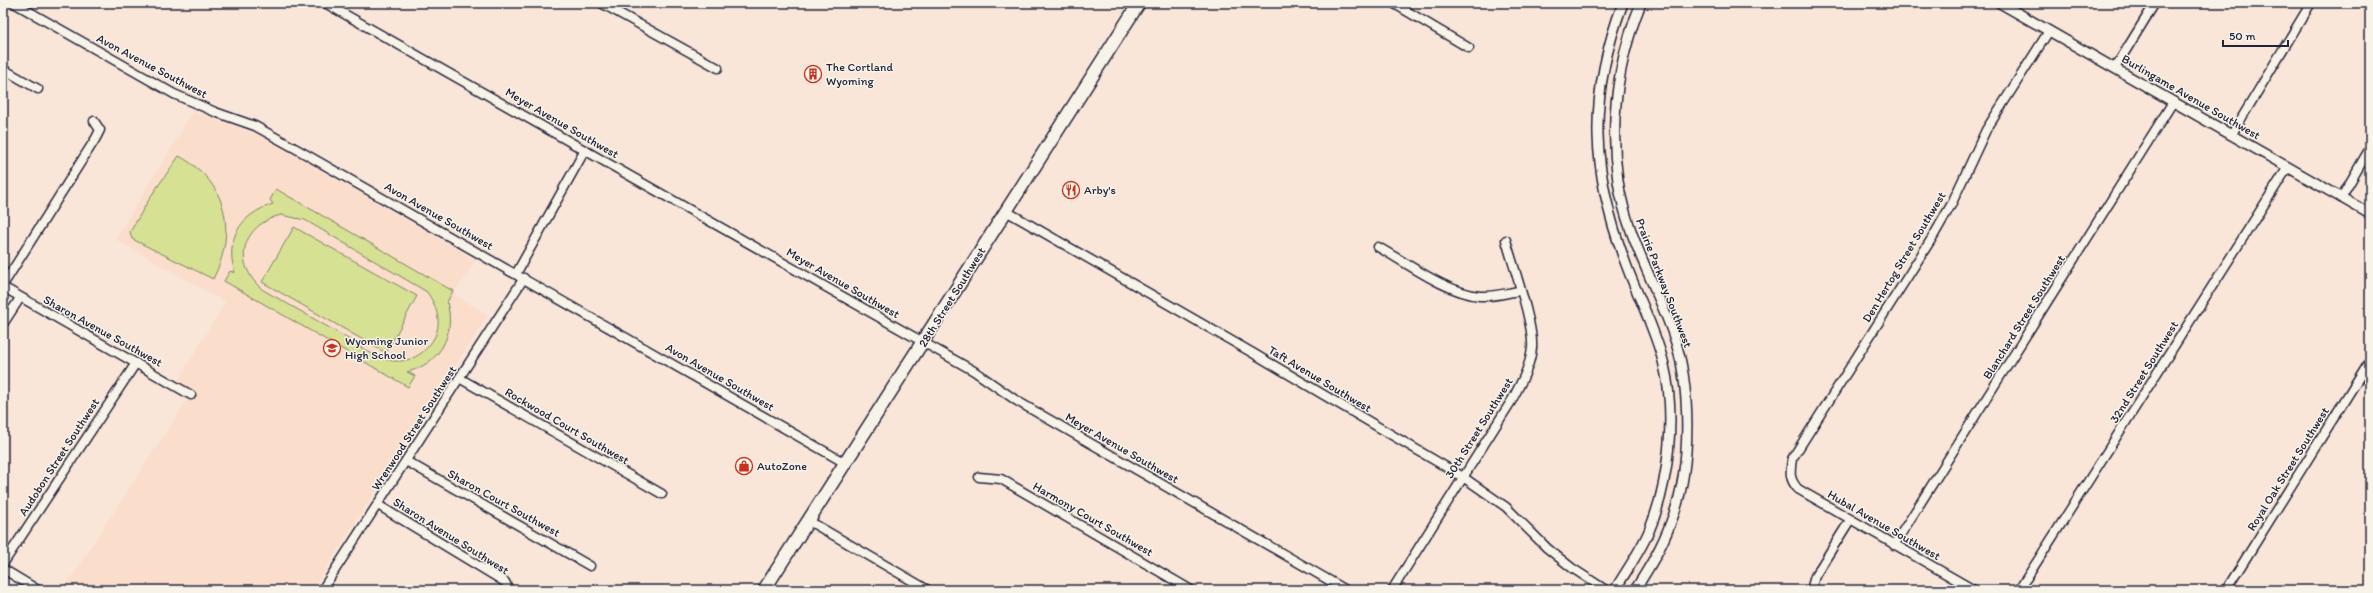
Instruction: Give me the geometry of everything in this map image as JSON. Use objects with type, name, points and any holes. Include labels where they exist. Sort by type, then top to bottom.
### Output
[{"type":"main road","name":"28th Street Southwest","points":[[764,590],[1138,3]]},
{"type":"street","name":"Avon Avenue Southwest","points":[[14,3],[174,94],[261,129],[524,278],[845,463]]},
{"type":"street","name":"Meyer Avenue Southwest","points":[[325,3],[974,371],[1017,401],[1346,590]]},
{"type":"street","points":[[601,3],[718,68]]},
{"type":"street","points":[[1393,3],[1469,48]]},
{"type":"street","points":[[1615,590],[1637,554],[1655,514],[1666,466],[1668,418],[1664,366],[1656,337],[1627,267],[1610,215],[1599,156],[1598,119],[1603,64],[1623,3]]},
{"type":"street","name":"Prairie Parkway Southwest","points":[[1635,590],[1659,552],[1672,521],[1680,488],[1685,457],[1686,418],[1683,374],[1673,332],[1631,232],[1617,174],[1614,111],[1619,74],[1628,38],[1641,3]]},
{"type":"street","name":"Burlingame Avenue Southwest","points":[[2000,3],[2370,214]]},
{"type":"street","points":[[2115,68],[2155,3]]},
{"type":"street","points":[[2232,134],[2312,3]]},
{"type":"street","name":"Den Hertog Street Southwest","points":[[1790,473],[1792,459],[1934,235],[1951,205],[1986,130],[2050,31]]},
{"type":"street","points":[[3,68],[38,89]]},
{"type":"street","name":"Blanchard Street Southwest","points":[[1894,545],[2173,102]]},
{"type":"street","points":[[3,286],[100,130],[94,121]]},
{"type":"street","points":[[2341,198],[2370,148]]},
{"type":"street","points":[[516,274],[585,150]]},
{"type":"street","name":"32nd Street Southwest","points":[[2019,590],[2288,167]]},
{"type":"street","name":"Taft Avenue Southwest","points":[[1006,211],[1251,352],[1463,477],[1506,507],[1547,548],[1572,568],[1606,590]]},
{"type":"street","name":"30th Street Southwest","points":[[1392,590],[1512,400],[1528,366],[1532,348],[1530,330],[1506,240]]},
{"type":"street","points":[[1378,247],[1448,286],[1466,293],[1495,296],[1519,291]]},
{"type":"street","name":"Wrenwood Street Southwest","points":[[322,590],[524,278]]},
{"type":"street","name":"Sharon Avenue Southwest","points":[[3,286],[20,298],[191,395]]},
{"type":"street","points":[[3,324],[20,298]]},
{"type":"street","name":"Royal Oak Street Southwest","points":[[2226,590],[2370,360]]},
{"type":"street","name":"Audobon Street Southwest","points":[[3,564],[136,363]]},
{"type":"street","name":"Rockwood Court Southwest","points":[[460,378],[662,494]]},
{"type":"street","points":[[1668,418],[1686,418]]},
{"type":"street","name":"Sharon Court Southwest","points":[[406,462],[590,566]]},
{"type":"street","name":"Hubal Avenue Southwest","points":[[1790,473],[1791,481],[1798,489],[1974,590]]},
{"type":"street","name":"Harmony Court Southwest","points":[[979,477],[1001,479],[1192,590]]},
{"type":"street","name":"Sharon Avenue Southwest","points":[[378,505],[505,582],[509,590]]},
{"type":"street","points":[[1811,590],[1815,576],[1850,520]]},
{"type":"street","points":[[809,521],[928,590]]},
{"type":"street","points":[[3,569],[38,590]]},
{"type":"shaded area","name":"Wyoming Junior High School","points":[[193,112],[258,134],[476,260],[454,294],[488,315],[312,590],[63,590],[193,390],[178,381],[225,302],[115,239]]},
{"type":"green space","points":[[179,156],[196,167],[208,180],[218,194],[223,210],[226,226],[225,244],[213,279],[132,239],[130,232],[151,196]]},
{"type":"green space","points":[[276,189],[453,291],[447,302],[449,325],[443,346],[437,355],[428,362],[419,368],[407,372],[415,376],[408,387],[224,281],[230,271],[235,273],[232,261],[232,249],[238,230],[244,221],[252,214],[273,204],[270,200]],"holes":[[[281,215],[305,220],[427,292],[434,303],[438,315],[438,327],[433,340],[426,349],[416,356],[406,360],[394,361],[381,358],[263,290],[253,279],[247,268],[244,257],[245,246],[250,236],[257,227],[268,220]]]},
{"type":"green space","points":[[294,227],[417,296],[386,353],[262,282]]},
{"type":"place","name":"The Cortland Wyoming","points":[[813,74]]},
{"type":"place","name":"Arby's","points":[[1071,190]]},
{"type":"place","name":"Wyoming Junior High School","points":[[332,348]]},
{"type":"place","name":"AutoZone","points":[[744,466]]}]
